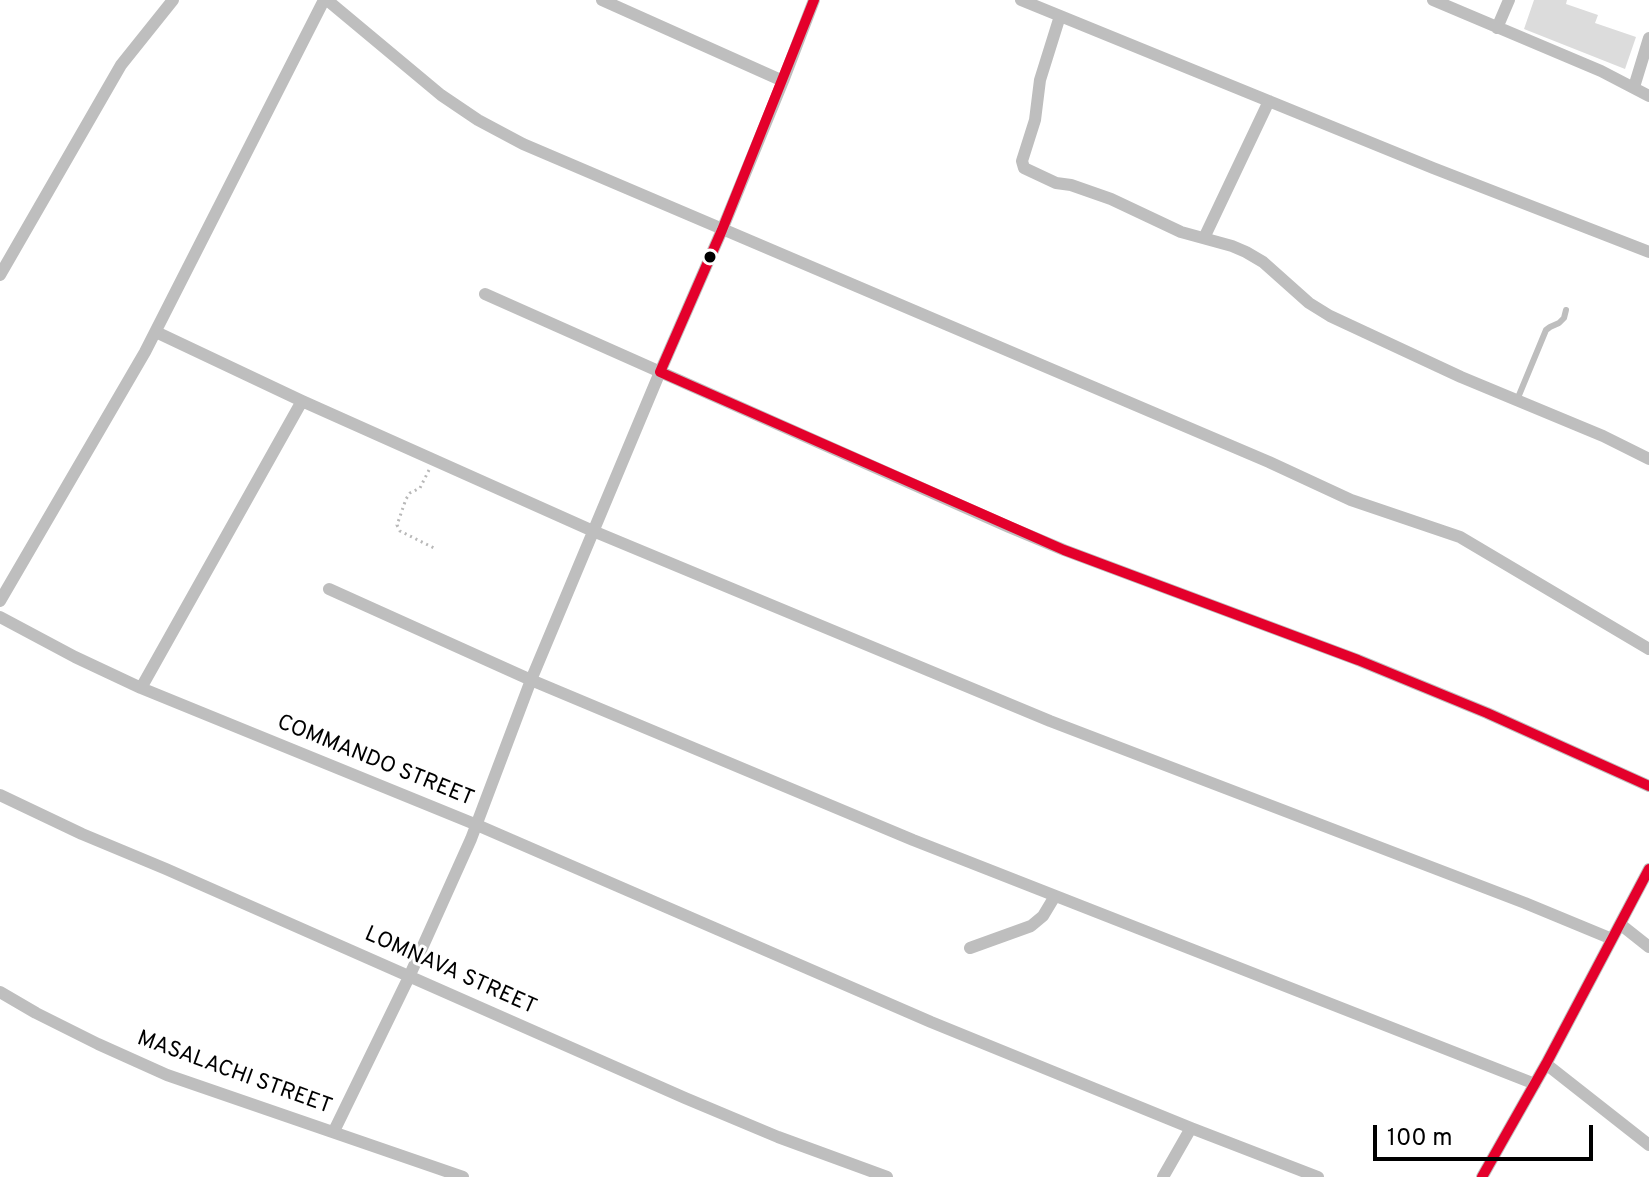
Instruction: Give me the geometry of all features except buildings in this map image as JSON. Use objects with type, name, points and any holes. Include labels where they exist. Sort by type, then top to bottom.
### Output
[{"type":"street","points":[[0,274],[121,65],[173,0]]},
{"type":"street","points":[[0,601],[156,332],[326,0],[441,95],[478,120],[523,144],[1255,455],[1351,500],[1460,537],[1649,649]]},
{"type":"street","points":[[602,0],[783,81]]},
{"type":"street","points":[[334,1131],[409,977],[477,825],[531,680],[722,230],[814,0]]},
{"type":"street","points":[[1021,0],[1448,174],[1649,252]]},
{"type":"street","points":[[1433,0],[1601,71],[1649,96]]},
{"type":"street","points":[[1497,28],[1509,0]]},
{"type":"street","points":[[1060,16],[1040,80],[1035,120],[1022,165],[1037,175],[1100,195],[1174,229],[1232,246],[1263,262],[1309,303],[1330,316],[1649,459]]},
{"type":"street","points":[[1634,87],[1649,38]]},
{"type":"street","points":[[1204,238],[1269,101]]},
{"type":"street","points":[[485,294],[1064,550],[1358,660],[1487,713],[1649,786]]},
{"type":"street","points":[[156,332],[593,531],[1050,721],[1612,939]]},
{"type":"street","points":[[141,688],[302,401]]},
{"type":"street","points":[[329,589],[531,680],[913,840],[1535,1084]]},
{"type":"street","name":"COMMANDO STREET","points":[[0,617],[141,688],[477,825],[931,1022],[1318,1177]]},
{"type":"street","name":"LOMNAVA STREET","points":[[0,795],[82,834],[699,1104],[887,1177]]},
{"type":"street","points":[[1482,1177],[1546,1064],[1649,869]]},
{"type":"street","points":[[970,948],[1031,926],[1043,916],[1055,896]]},
{"type":"street","points":[[1620,924],[1649,947]]},
{"type":"street","name":"MASALACHI STREET","points":[[0,992],[98,1044],[167,1075],[463,1177]]},
{"type":"street","points":[[1546,1064],[1649,1145]]},
{"type":"street","points":[[1163,1177],[1191,1128]]},
{"type":"lane","points":[[1517,400],[1546,330],[1559,323],[1566,310]]},
{"type":"path","points":[[435,460],[420,488],[406,499],[397,525],[400,531],[436,549]]},
{"type":"transit line","points":[[814,0],[722,230],[660,372],[1064,550],[1358,660],[1487,713],[1649,786]]},
{"type":"transit line","points":[[1482,1177],[1546,1064],[1649,869]]}]
